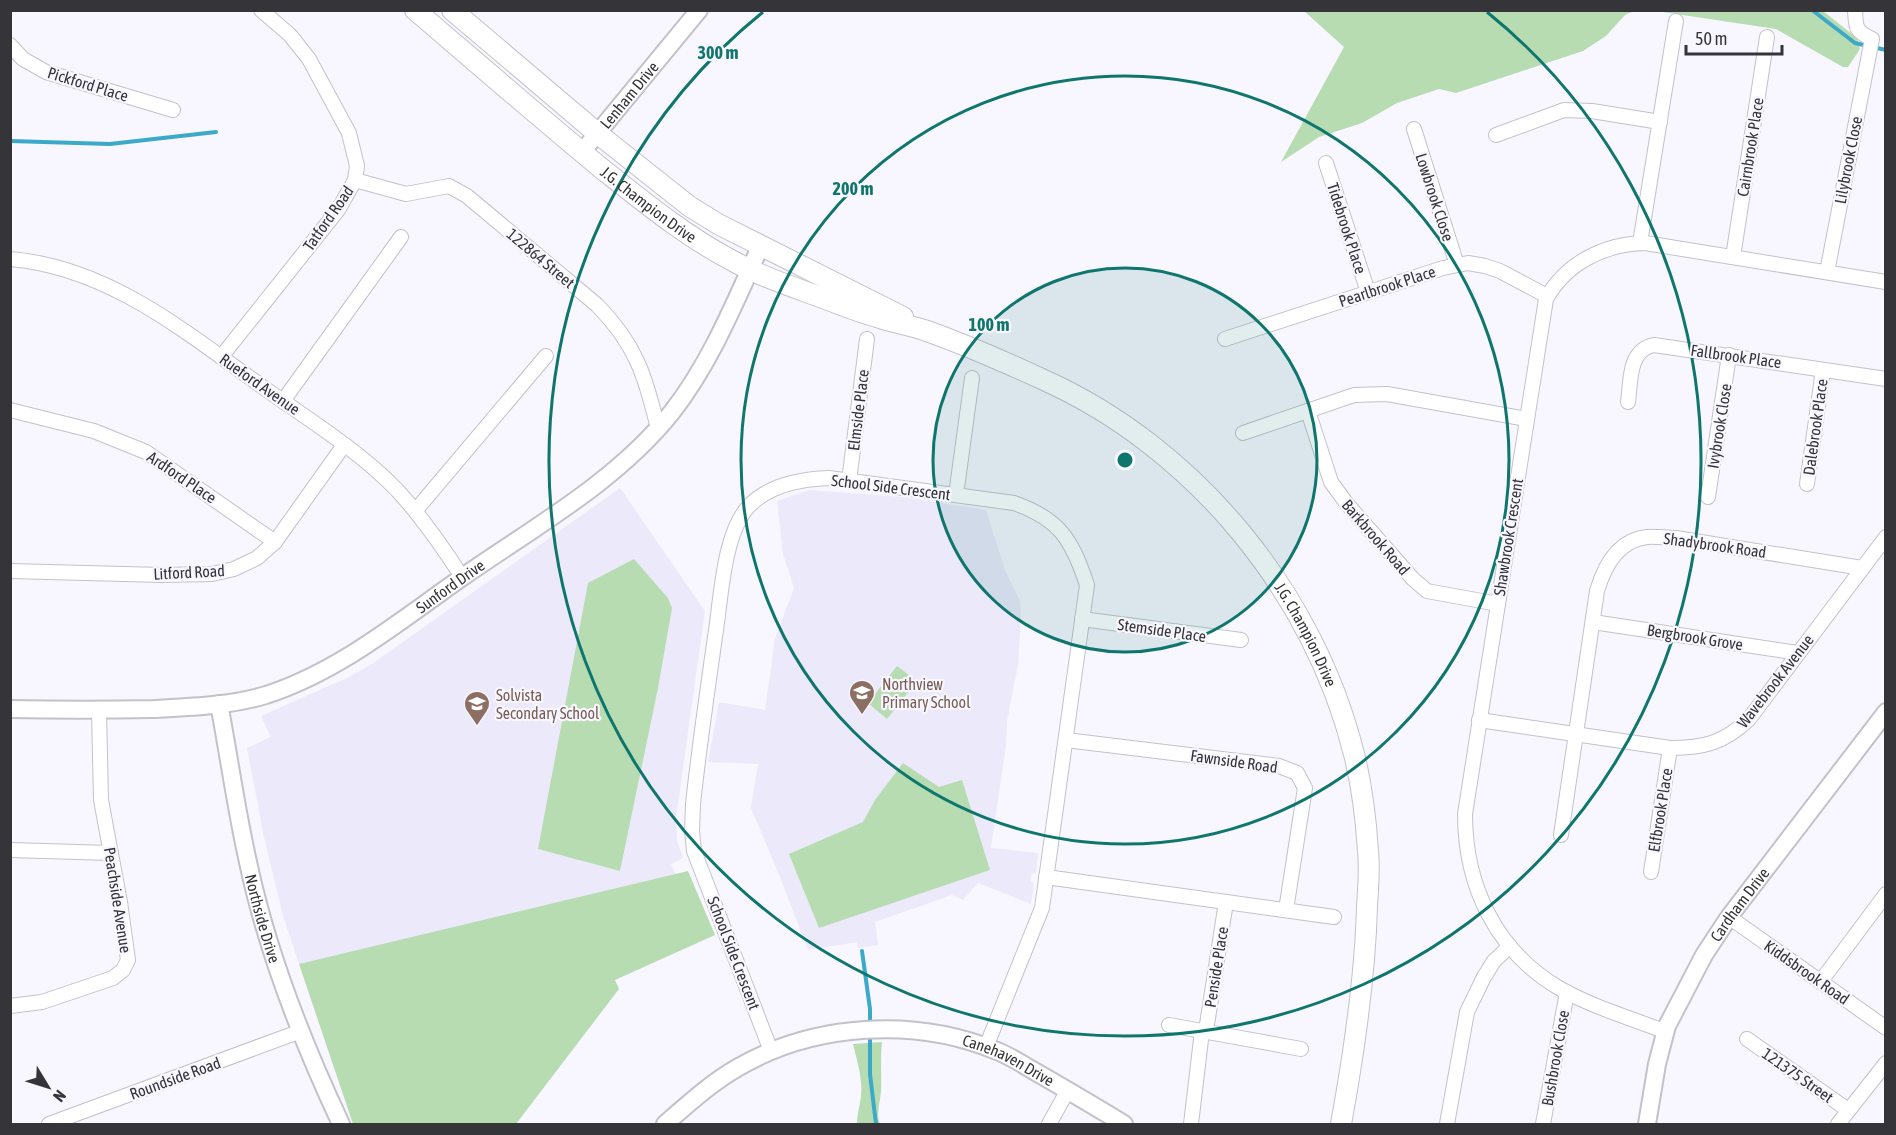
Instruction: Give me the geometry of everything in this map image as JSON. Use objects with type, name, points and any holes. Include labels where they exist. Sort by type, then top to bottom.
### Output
[{"type":"main road","name":"J.G. Champion Drive","points":[[416,10],[663,218],[750,270],[873,316],[923,330],[1047,381],[1087,402],[1167,458],[1212,499],[1248,538],[1275,576],[1322,664],[1354,754],[1364,807],[1369,856],[1366,945],[1341,1125]]},
{"type":"main road","name":"J.G. Champion Drive","points":[[452,10],[597,134],[689,206],[718,224],[890,309],[923,330]]},
{"type":"street","name":"Tatford Road","points":[[221,357],[338,210],[355,180],[357,166],[349,133],[309,59],[290,35],[261,10]]},
{"type":"street","name":"Lenham Drive","points":[[582,152],[699,10]]},
{"type":"street","name":"Lilybrook Close","points":[[1827,272],[1872,39],[1860,33],[1856,28],[1854,11]]},
{"type":"street","points":[[1641,243],[1676,21]]},
{"type":"street","name":"Cairnbrook Place","points":[[1733,257],[1767,37]]},
{"type":"street","name":"Pickford Place","points":[[10,45],[23,59],[46,72],[172,110]]},
{"type":"street","points":[[1496,135],[1564,110],[1592,111],[1660,122]]},
{"type":"street","name":"Lowbrook Close","points":[[1413,129],[1457,265]]},
{"type":"street","name":"Tidebrook Place","points":[[1326,163],[1368,292]]},
{"type":"street","name":"122864 Street","points":[[355,180],[406,194],[449,186],[467,196],[597,305],[615,324],[636,355],[647,384],[658,428]]},
{"type":"street","points":[[283,401],[401,237]]},
{"type":"street","name":"Shawbrook Crescent","points":[[1666,1032],[1567,992],[1532,968],[1510,946],[1487,913],[1475,887],[1465,837],[1465,814],[1479,720],[1548,296],[1555,283],[1578,263],[1595,253],[1628,243],[1641,243],[1886,282]]},
{"type":"street","name":"Sunford Drive","points":[[10,710],[99,711],[219,704],[266,695],[322,671],[356,652],[596,486],[658,428],[688,390],[710,353],[761,245]]},
{"type":"street","name":"Rueford Avenue","points":[[10,259],[24,260],[107,285],[144,304],[221,357],[344,445],[394,488],[416,510],[462,577]]},
{"type":"street","name":"Pearlbrook Place","points":[[1225,339],[1443,268],[1468,263],[1500,271],[1548,296]]},
{"type":"street","name":"Elmside Place","points":[[849,481],[867,339]]},
{"type":"street","name":"Fallbrook Place","points":[[1628,402],[1635,358],[1644,347],[1654,345],[1886,380]]},
{"type":"street","name":"Ivybrook Close","points":[[1708,497],[1729,355]]},
{"type":"street","points":[[416,510],[546,356]]},
{"type":"street","name":"Dalebrook Place","points":[[1807,484],[1824,370]]},
{"type":"street","points":[[956,495],[972,378]]},
{"type":"street","points":[[1243,433],[1354,395],[1387,393],[1527,419]]},
{"type":"street","name":"Ardford Place","points":[[10,410],[94,431],[146,452],[275,543]]},
{"type":"street","name":"Barkbrook Road","points":[[1308,411],[1331,482],[1347,504],[1413,579],[1427,591],[1498,604]]},
{"type":"street","name":"Litford Road","points":[[10,572],[162,575],[212,574],[234,569],[250,562],[275,543],[344,445]]},
{"type":"street","name":"School Side Crescent","points":[[771,1051],[694,851],[693,804],[702,723],[727,558],[740,518],[750,505],[769,492],[807,478],[829,478],[1014,502],[1035,510],[1056,525],[1067,539],[1087,585],[1042,908],[986,1047]]},
{"type":"street","name":"Shadybrook Road","points":[[1561,835],[1597,591],[1610,560],[1631,541],[1646,537],[1676,538],[1862,568]]},
{"type":"street","name":"Wavebrook Avenue","points":[[1479,720],[1670,748],[1706,745],[1722,740],[1737,731],[1749,719],[1886,537]]},
{"type":"street","name":"Stemside Place","points":[[1082,619],[1241,640]]},
{"type":"street","name":"Bergbrook Grove","points":[[1593,622],[1798,653]]},
{"type":"street","name":"Northside Drive","points":[[219,704],[248,862],[267,936],[301,1031],[341,1125]]},
{"type":"street","name":"Peachside Avenue","points":[[10,1006],[42,1002],[113,978],[123,970],[128,960],[101,800],[99,711]]},
{"type":"street","name":"Cardham Drive","points":[[1647,1125],[1657,1064],[1666,1032],[1704,955],[1729,917],[1886,712]]},
{"type":"street","name":"Fawnside Road","points":[[1066,740],[1279,766],[1297,772],[1305,788],[1286,910]]},
{"type":"street","name":"Elfbrook Place","points":[[1651,872],[1670,748]]},
{"type":"street","points":[[10,850],[111,854]]},
{"type":"street","points":[[1046,878],[1334,916]]},
{"type":"street","points":[[1821,981],[1886,894]]},
{"type":"street","name":"Penside Place","points":[[1204,1031],[1226,902]]},
{"type":"street","name":"Kiddsbrook Road","points":[[1729,917],[1886,1028]]},
{"type":"street","points":[[1447,1125],[1467,1012],[1484,976],[1494,961],[1510,946]]},
{"type":"street","name":"Bushbrook Close","points":[[1543,1125],[1567,992]]},
{"type":"street","name":"Penside Place","points":[[1169,1025],[1301,1049]]},
{"type":"street","name":"Canehaven Drive","points":[[771,1051],[798,1040],[859,1031],[882,1029],[936,1033],[999,1052],[1068,1090],[1124,1125]]},
{"type":"street","name":"Roundside Road","points":[[49,1125],[301,1031]]},
{"type":"street","points":[[1191,1125],[1204,1031]]},
{"type":"street","name":"121375 Street","points":[[1747,1039],[1848,1110]]},
{"type":"street","points":[[665,1125],[705,1090],[737,1068],[771,1051]]},
{"type":"street","points":[[1838,1125],[1886,1063]]},
{"type":"street","points":[[1049,1125],[1068,1090]]},
{"type":"shaded area","name":"Solvista Secondary School","points":[[620,488],[705,611],[676,818],[677,840],[683,858],[671,864],[676,875],[299,964],[283,916],[264,837],[247,748],[271,737],[261,716],[347,678],[372,664]]},
{"type":"shaded area","name":"Northview Primary School","points":[[809,490],[903,497],[986,510],[1005,570],[1020,601],[1021,617],[1018,665],[1007,721],[1006,745],[991,848],[1038,853],[1036,872],[1032,874],[1030,881],[1034,884],[1031,904],[978,883],[963,900],[952,895],[875,922],[878,945],[858,948],[857,942],[808,950],[751,808],[758,764],[708,762],[719,702],[765,710],[775,639],[794,588],[783,554],[777,501]]},
{"type":"green space","points":[[1304,11],[1634,11],[1625,15],[1606,36],[1583,51],[1456,93],[1439,89],[1397,103],[1362,123],[1319,137],[1281,162],[1344,47]]},
{"type":"green space","points":[[1656,11],[1823,11],[1857,38],[1860,49],[1848,67],[1843,67],[1776,29]]},
{"type":"green space","points":[[634,559],[668,598],[672,608],[620,871],[538,849],[588,583]]},
{"type":"green space","points":[[897,666],[917,681],[887,719],[868,703]]},
{"type":"green space","points":[[903,763],[939,787],[962,780],[990,870],[819,928],[789,854],[863,822],[875,800]]},
{"type":"green space","points":[[688,871],[715,935],[615,980],[619,989],[516,1124],[353,1124],[299,964]]},
{"type":"green space","points":[[882,1042],[878,1112],[880,1124],[857,1124],[861,1083],[853,1044]]},
{"type":"waterway","points":[[1812,10],[1855,43],[1886,50]]},
{"type":"waterway","points":[[10,141],[110,144],[216,132]]},
{"type":"waterway","points":[[862,951],[870,1025]]},
{"type":"waterway","points":[[870,1035],[870,1074],[876,1124]]},
{"type":"place","name":"Northview Primary School","points":[[862,716]]},
{"type":"place","name":"Solvista Secondary School","points":[[477,727]]}]
